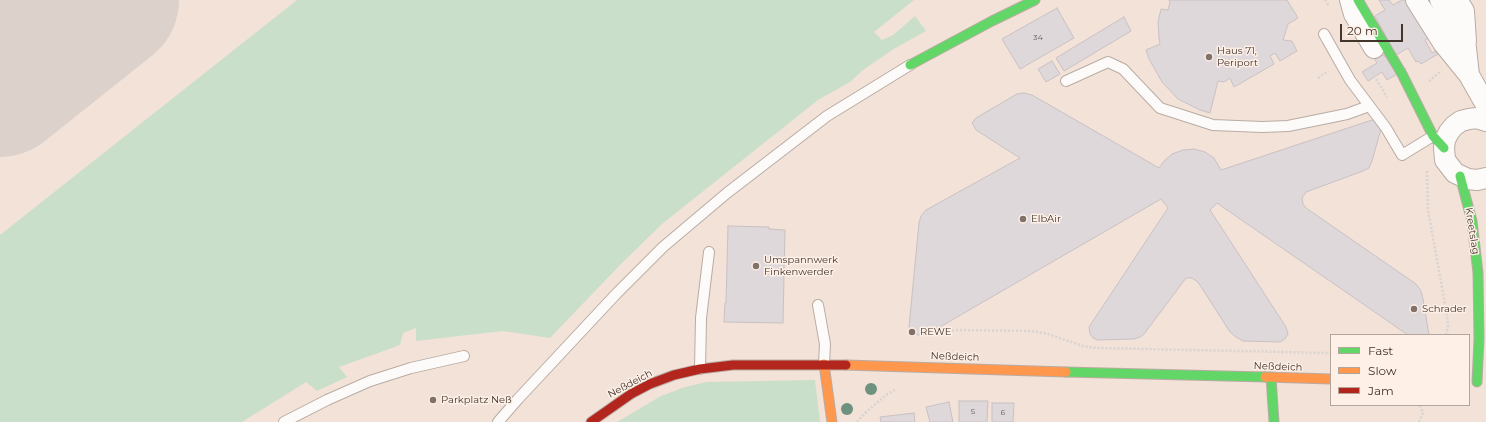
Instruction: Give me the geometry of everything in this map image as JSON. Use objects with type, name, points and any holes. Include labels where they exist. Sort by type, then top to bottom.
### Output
[{"type":"street","points":[[910,66],[992,21],[1035,0]]},
{"type":"street","points":[[1416,0],[1443,43],[1469,75],[1486,105]]},
{"type":"street","points":[[1440,0],[1466,48]]},
{"type":"street","points":[[1457,0],[1464,11],[1469,75]]},
{"type":"street","name":"Kreetslag","points":[[1360,1],[1354,14],[1393,80],[1418,108],[1438,142],[1448,164],[1455,173],[1460,176],[1472,221],[1479,281],[1480,339],[1477,382]]},
{"type":"street","points":[[1438,142],[1445,140],[1448,132],[1461,121],[1473,119],[1486,121]]},
{"type":"street","points":[[1460,176],[1477,180],[1486,178]]},
{"type":"street","name":"Neßdeich","points":[[591,422],[611,406],[650,384],[674,375],[700,369],[740,364],[824,364],[1330,379]]},
{"type":"street","points":[[824,364],[832,422]]},
{"type":"street","points":[[1271,377],[1274,422]]},
{"type":"lane","points":[[1324,34],[1350,80],[1386,128],[1402,155],[1416,146],[1438,142]]},
{"type":"lane","points":[[1066,81],[1108,62],[1123,69],[1160,108],[1213,125],[1262,127],[1288,126],[1347,114],[1369,106]]},
{"type":"lane","points":[[498,422],[617,293],[663,247],[727,193],[827,116],[910,66]]},
{"type":"lane","points":[[700,369],[701,318],[709,252]]},
{"type":"lane","points":[[818,305],[826,344],[824,364]]},
{"type":"lane","points":[[284,422],[327,400],[370,381],[411,368],[464,356]]},
{"type":"path","points":[[1371,70],[1391,103]]},
{"type":"path","points":[[1416,146],[1427,165],[1428,210],[1447,315],[1448,326],[1446,334]]},
{"type":"path","points":[[944,331],[1032,331],[1048,334],[1083,346],[1097,348],[1330,353]]},
{"type":"path","points":[[857,422],[886,395],[907,383],[921,367]]},
{"type":"path","points":[[1419,422],[1423,413],[1420,406]]},
{"type":"green space","points":[[297,0],[914,0],[874,32],[882,40],[893,35],[915,16],[926,31],[892,50],[863,70],[850,82],[818,100],[662,224],[620,265],[550,338],[503,331],[416,341],[416,328],[403,333],[400,345],[339,367],[347,377],[317,391],[306,382],[242,422],[0,422],[0,235]]},
{"type":"green space","points":[[815,380],[820,422],[617,422],[661,396],[685,387],[707,382]]},
{"type":"building","name":"Haus 71, Periport","points":[[1169,0],[1287,0],[1298,18],[1288,24],[1283,40],[1292,41],[1297,51],[1280,61],[1275,53],[1270,56],[1274,64],[1234,87],[1230,78],[1224,82],[1218,81],[1210,113],[1200,110],[1178,99],[1162,82],[1149,59],[1146,50],[1160,44],[1158,22],[1161,9],[1168,10]]},
{"type":"building","points":[[1379,0],[1389,0],[1393,5],[1402,0],[1407,0],[1429,37],[1425,40],[1432,53],[1436,51],[1438,54],[1421,64],[1418,61],[1416,62],[1408,48],[1396,55],[1375,16],[1385,10]]},
{"type":"building","points":[[1057,8],[1074,38],[1020,69],[1002,39]]},
{"type":"building","points":[[1124,17],[1131,31],[1064,71],[1056,58]]},
{"type":"building","points":[[1366,45],[1406,69],[1387,80],[1382,72],[1368,81],[1362,72],[1377,63]]},
{"type":"building","points":[[1052,61],[1060,74],[1046,82],[1038,69]]},
{"type":"building","name":"ElbAir","points":[[1024,93],[1032,95],[1159,168],[1172,154],[1183,150],[1194,149],[1205,152],[1214,158],[1221,170],[1372,120],[1378,123],[1381,129],[1369,168],[1306,192],[1302,198],[1303,204],[1306,208],[1416,284],[1421,291],[1429,334],[1407,334],[1217,203],[1210,210],[1286,327],[1288,334],[1285,339],[1280,342],[1243,341],[1236,337],[1230,332],[1198,282],[1192,278],[1186,278],[1144,334],[1140,337],[1134,339],[1097,340],[1093,338],[1090,334],[1089,327],[1168,208],[1161,199],[926,335],[918,335],[912,332],[909,327],[919,223],[921,216],[926,210],[1020,158],[976,130],[972,123],[976,118],[1017,94]]},
{"type":"building","name":"Umspannwerk Finkenwerder","points":[[728,226],[769,227],[769,229],[785,230],[783,323],[724,322],[726,303]]},
{"type":"building","points":[[959,401],[988,401],[987,422],[959,422]]},
{"type":"building","points":[[949,402],[953,422],[930,422],[926,407]]},
{"type":"building","points":[[992,403],[1014,403],[1013,422],[992,422]]},
{"type":"building","points":[[914,413],[915,422],[881,422],[880,417]]},
{"type":"runway","points":[[0,86],[108,0]]},
{"type":"traffic: fast","points":[[910,65],[992,21],[1035,0]]},
{"type":"traffic: fast","points":[[1358,0],[1402,74],[1433,136],[1444,148]]},
{"type":"traffic: fast","points":[[1460,176],[1472,221],[1478,273],[1479,339],[1477,382]]},
{"type":"traffic: fast","points":[[1066,372],[1265,377]]},
{"type":"traffic: fast","points":[[1271,377],[1274,422]]},
{"type":"traffic: slow","points":[[824,364],[832,422]]},
{"type":"traffic: slow","points":[[846,365],[1066,372]]},
{"type":"traffic: slow","points":[[1265,377],[1330,379]]},
{"type":"traffic: jam","points":[[591,422],[631,394],[650,384],[674,375],[700,369],[733,365],[846,365]]},
{"type":"place","name":"Haus 71, Periport","points":[[1209,57]]},
{"type":"place","name":"ElbAir","points":[[1023,219]]},
{"type":"place","name":"Umspannwerk Finkenwerder","points":[[756,266]]},
{"type":"place","name":"Schrader","points":[[1414,309]]},
{"type":"place","name":"REWE","points":[[912,332]]},
{"type":"place","name":"Parkplatz Neß","points":[[433,400]]}]
